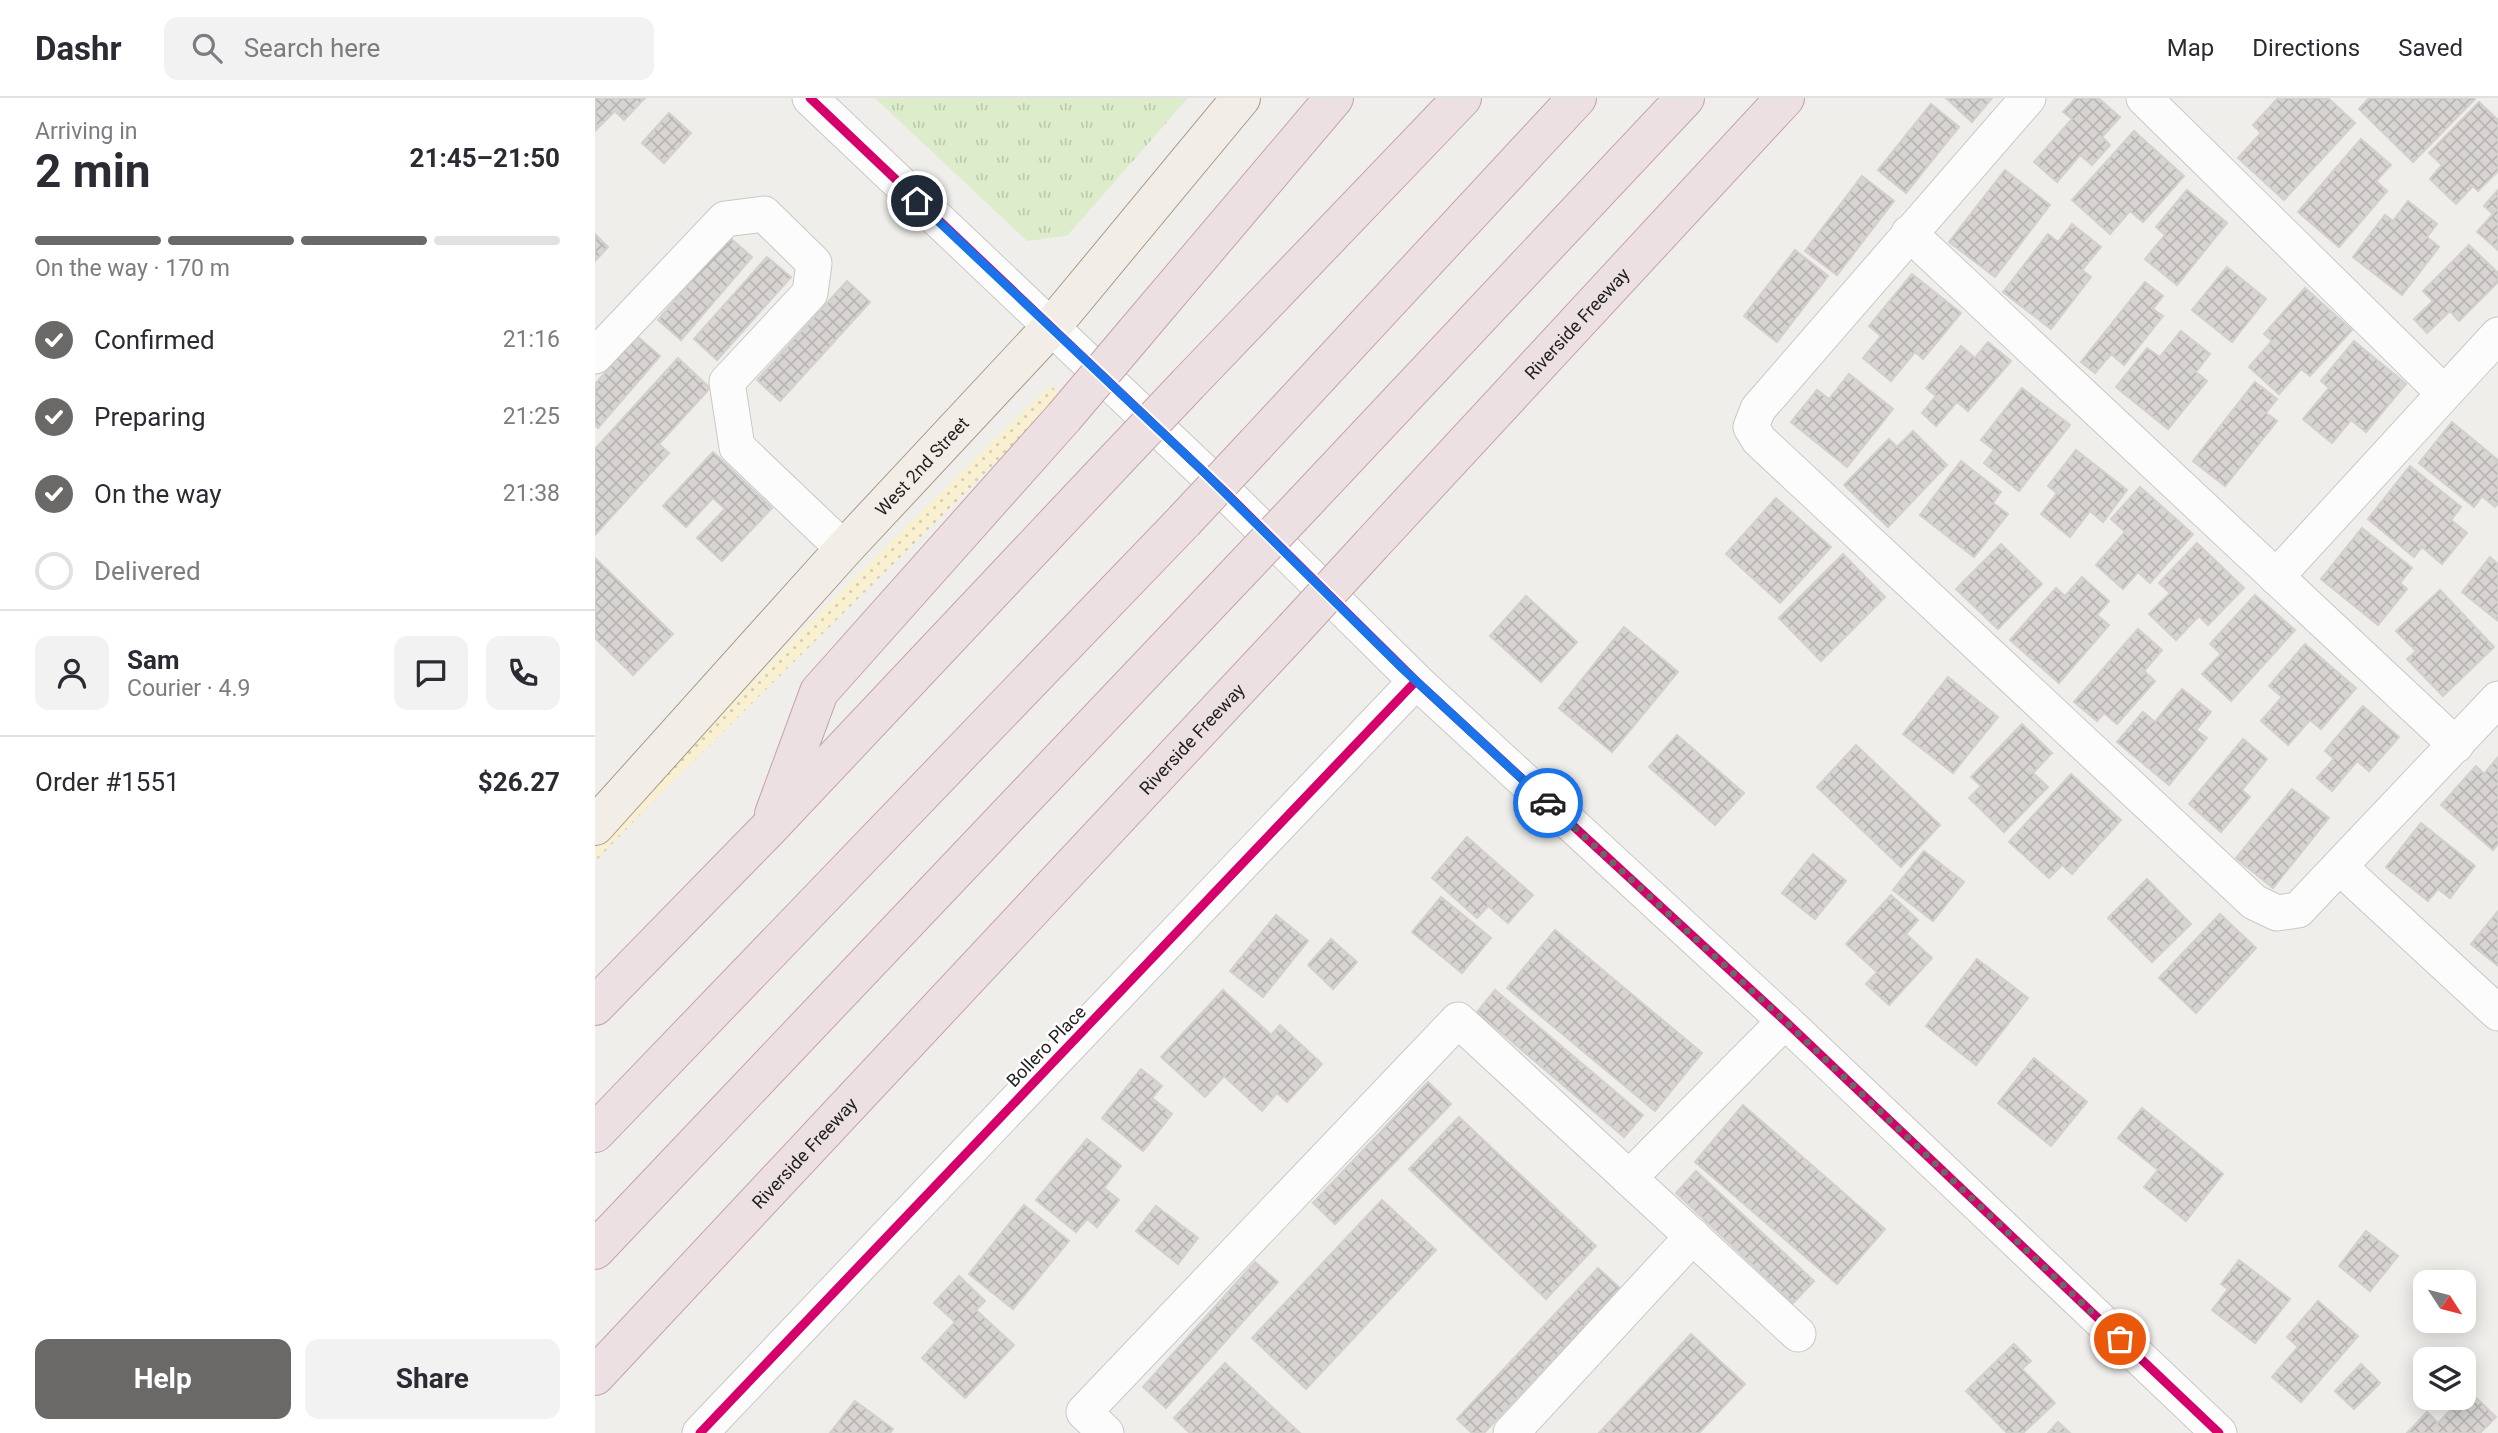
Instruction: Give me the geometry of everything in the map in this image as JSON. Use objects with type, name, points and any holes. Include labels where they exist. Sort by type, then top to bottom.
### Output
[{"type":"highway","points":[[769,828],[819,692],[1064,416],[1334,98]]},
{"type":"highway","points":[[595,1006],[769,828],[1462,98]]},
{"type":"highway","points":[[595,1133],[1185,521],[1577,98]]},
{"type":"highway","points":[[595,1250],[1685,98]]},
{"type":"highway","name":"Riverside Freeway","points":[[595,1376],[1294,629],[1785,98]]},
{"type":"main road","name":"West 2nd Street","points":[[595,826],[844,549],[1052,326],[1241,98]]},
{"type":"street","points":[[810,98],[1226,493],[1416,681],[1785,1021],[2219,1433]]},
{"type":"street","points":[[2028,98],[1758,409],[1751,427],[1759,440],[2254,902],[2277,913],[2298,911],[2498,699]]},
{"type":"street","points":[[2144,98],[2444,393]]},
{"type":"street","points":[[595,356],[725,219],[764,214],[814,263],[810,293],[727,382],[737,447],[844,549]]},
{"type":"street","points":[[1909,233],[2456,745]]},
{"type":"street","points":[[2276,577],[2498,335]]},
{"type":"street","name":"Bollero Place","points":[[700,1433],[1416,681]]},
{"type":"street","points":[[2340,867],[2498,1013]]},
{"type":"street","points":[[1106,1433],[1084,1412],[1458,1020],[1798,1334]]},
{"type":"street","points":[[1629,1178],[1785,1021]]},
{"type":"street","points":[[1511,1433],[1693,1236]]},
{"type":"green space","points":[[875,98],[1188,98],[1067,236],[1027,241]]},
{"type":"sand","points":[[1050,385],[1063,397],[661,793],[595,862],[595,843],[847,585]]},
{"type":"building","points":[[595,98],[645,98],[624,120],[615,111],[596,130]]},
{"type":"building","points":[[1946,98],[1992,98],[1972,122]]},
{"type":"building","points":[[2076,98],[2098,98],[2120,117],[2102,137],[2110,145],[2092,165],[2080,155],[2057,182],[2034,162],[2072,119],[2063,112]]},
{"type":"building","points":[[2278,98],[2328,98],[2355,123],[2284,200],[2238,158],[2261,133],[2253,125]]},
{"type":"building","points":[[2369,98],[2475,99],[2413,162],[2359,109]]},
{"type":"building","points":[[2479,102],[2498,120],[2498,171],[2478,191],[2473,186],[2456,204],[2430,179],[2442,165],[2429,153]]},
{"type":"building","points":[[1931,104],[1959,127],[1906,193],[1878,170]]},
{"type":"building","points":[[669,113],[691,133],[664,163],[642,143]]},
{"type":"building","points":[[2134,131],[2184,176],[2143,222],[2130,211],[2110,234],[2072,200]]},
{"type":"building","points":[[2361,139],[2391,165],[2376,181],[2387,191],[2339,247],[2298,212]]},
{"type":"building","points":[[2005,170],[2050,205],[1995,277],[1949,242]]},
{"type":"building","points":[[1862,176],[1894,201],[1837,275],[1805,251]]},
{"type":"building","points":[[2187,190],[2227,223],[2177,285],[2145,259],[2165,235],[2156,227]]},
{"type":"building","points":[[2498,190],[2498,250],[2477,232],[2493,214],[2484,206]]},
{"type":"building","points":[[2408,201],[2437,224],[2427,237],[2439,247],[2402,295],[2353,257],[2385,215],[2393,221]]},
{"type":"building","points":[[2072,224],[2101,247],[2082,270],[2091,277],[2051,329],[2003,292],[2048,234],[2058,242]]},
{"type":"building","points":[[595,234],[608,247],[595,261]]},
{"type":"building","points":[[729,237],[752,257],[681,340],[658,320]]},
{"type":"building","points":[[2469,245],[2498,273],[2498,282],[2459,321],[2450,311],[2427,333],[2414,319],[2433,301],[2423,291]]},
{"type":"building","points":[[1795,250],[1828,276],[1777,342],[1744,316]]},
{"type":"building","points":[[767,257],[791,277],[717,360],[694,339]]},
{"type":"building","points":[[2227,267],[2266,299],[2232,342],[2192,310]]},
{"type":"building","points":[[1912,274],[1961,313],[1923,359],[1915,352],[1891,381],[1863,358],[1881,336],[1869,326]]},
{"type":"building","points":[[847,281],[870,302],[780,401],[757,380]]},
{"type":"building","points":[[2145,282],[2163,296],[2153,309],[2163,316],[2124,365],[2111,354],[2095,373],[2081,362]]},
{"type":"building","points":[[2305,288],[2352,330],[2310,376],[2301,369],[2279,394],[2249,367],[2272,341],[2264,334]]},
{"type":"building","points":[[2181,331],[2210,354],[2196,372],[2207,381],[2168,429],[2116,387],[2147,348],[2160,357]]},
{"type":"building","points":[[637,336],[660,356],[598,428],[595,425],[595,384]]},
{"type":"building","points":[[2354,341],[2406,384],[2366,432],[2351,420],[2332,443],[2303,419],[2329,388],[2321,381]]},
{"type":"building","points":[[1988,342],[2011,361],[1968,411],[1957,402],[1936,426],[1922,413],[1936,396],[1926,388],[1961,346],[1975,358]]},
{"type":"building","points":[[678,358],[710,388],[659,444],[669,453],[595,535],[595,449]]},
{"type":"building","points":[[1849,374],[1893,409],[1847,467],[1791,422],[1817,390],[1829,399]]},
{"type":"building","points":[[2255,382],[2277,399],[2266,413],[2277,421],[2225,486],[2193,461]]},
{"type":"building","points":[[2022,388],[2070,425],[2019,491],[1984,463],[1994,450],[1981,440]]},
{"type":"building","points":[[2452,422],[2498,460],[2498,503],[2495,507],[2482,496],[2474,507],[2419,463]]},
{"type":"building","points":[[1913,431],[1947,465],[1888,527],[1844,485],[1889,439],[1897,447]]},
{"type":"building","points":[[2076,450],[2127,490],[2103,522],[2090,511],[2070,537],[2041,514],[2057,493],[2048,486]]},
{"type":"building","points":[[713,452],[772,508],[722,561],[697,538],[725,509],[713,498],[686,527],[663,506]]},
{"type":"building","points":[[1961,461],[2001,492],[1993,503],[2008,514],[1974,557],[1920,515]]},
{"type":"building","points":[[2410,466],[2461,507],[2451,520],[2467,533],[2442,564],[2422,547],[2414,557],[2368,519]]},
{"type":"building","points":[[2140,487],[2193,534],[2150,583],[2138,572],[2123,589],[2096,565],[2125,532],[2111,519]]},
{"type":"building","points":[[1776,498],[1831,547],[1780,603],[1726,554]]},
{"type":"building","points":[[2362,528],[2412,568],[2400,583],[2407,589],[2378,625],[2321,579]]},
{"type":"building","points":[[2197,543],[2244,588],[2208,625],[2199,616],[2176,640],[2149,614],[2170,593],[2159,583]]},
{"type":"building","points":[[2001,544],[2042,584],[1998,629],[1956,589]]},
{"type":"building","points":[[1843,554],[1885,597],[1821,661],[1779,618]]},
{"type":"building","points":[[2490,557],[2498,564],[2498,621],[2462,592]]},
{"type":"building","points":[[595,558],[673,634],[633,675],[595,638]]},
{"type":"building","points":[[2082,577],[2109,601],[2097,615],[2109,625],[2059,683],[2010,640],[2056,588],[2065,596]]},
{"type":"building","points":[[2440,590],[2494,647],[2443,696],[2407,659],[2416,651],[2396,631]]},
{"type":"building","points":[[2255,595],[2295,630],[2231,701],[2202,674],[2221,654],[2210,644]]},
{"type":"building","points":[[1526,596],[1577,642],[1541,682],[1490,636]]},
{"type":"building","points":[[1624,627],[1678,672],[1612,752],[1559,708]]},
{"type":"building","points":[[2138,629],[2162,650],[2144,671],[2155,681],[2117,724],[2104,713],[2097,721],[2074,702]]},
{"type":"building","points":[[2305,644],[2356,688],[2321,729],[2310,720],[2288,745],[2261,721],[2282,697],[2269,686]]},
{"type":"building","points":[[1948,677],[1998,717],[1953,773],[1903,734]]},
{"type":"building","points":[[2182,689],[2211,712],[2196,730],[2207,738],[2169,785],[2117,742],[2143,712],[2155,722]]},
{"type":"building","points":[[2363,706],[2399,737],[2369,771],[2357,761],[2332,791],[2317,778],[2334,759],[2325,751]]},
{"type":"building","points":[[2022,724],[2052,753],[2033,773],[2048,787],[2004,832],[1969,798],[1981,786],[1971,777]]},
{"type":"building","points":[[1677,735],[1744,793],[1715,825],[1649,767]]},
{"type":"building","points":[[2243,739],[2267,759],[2242,790],[2250,797],[2221,832],[2189,804]]},
{"type":"building","points":[[1856,745],[1940,825],[1901,867],[1817,787]]},
{"type":"building","points":[[2498,757],[2498,844],[2493,850],[2441,805],[2476,766],[2484,774]]},
{"type":"building","points":[[2071,774],[2121,820],[2072,874],[2062,865],[2049,878],[2009,842]]},
{"type":"building","points":[[2292,789],[2329,818],[2273,888],[2236,858]]},
{"type":"building","points":[[2421,823],[2475,866],[2450,898],[2438,889],[2428,901],[2386,867]]},
{"type":"building","points":[[1467,837],[1533,895],[1508,923],[1488,906],[1477,918],[1432,878]]},
{"type":"building","points":[[1924,851],[1964,882],[1933,921],[1893,890]]},
{"type":"building","points":[[1813,854],[1846,881],[1815,919],[1782,893]]},
{"type":"building","points":[[2147,879],[2191,924],[2152,962],[2108,918]]},
{"type":"building","points":[[1891,895],[1918,920],[1906,934],[1932,958],[1889,1005],[1866,984],[1877,972],[1846,944]]},
{"type":"building","points":[[1441,897],[1491,938],[1462,973],[1412,932]]},
{"type":"building","points":[[2498,911],[2498,966],[2471,944]]},
{"type":"building","points":[[2220,914],[2256,948],[2196,1013],[2159,978]]},
{"type":"building","points":[[1276,915],[1308,941],[1263,997],[1230,971]]},
{"type":"building","points":[[1555,930],[1702,1053],[1655,1111],[1507,988]]},
{"type":"building","points":[[1331,939],[1357,962],[1333,989],[1308,965]]},
{"type":"building","points":[[1977,959],[2028,998],[1976,1065],[1926,1026]]},
{"type":"building","points":[[1223,990],[1271,1035],[1280,1025],[1322,1064],[1287,1102],[1277,1093],[1262,1111],[1224,1076],[1205,1097],[1161,1057]]},
{"type":"building","points":[[1495,990],[1643,1115],[1624,1137],[1477,1012]]},
{"type":"building","points":[[2034,1058],[2087,1102],[2051,1146],[1998,1103]]},
{"type":"building","points":[[1141,1069],[1162,1086],[1152,1098],[1172,1114],[1143,1151],[1102,1118]]},
{"type":"building","points":[[1428,1082],[1451,1104],[1335,1224],[1313,1203]]},
{"type":"building","points":[[1743,1105],[1885,1229],[1837,1284],[1695,1162]]},
{"type":"building","points":[[2142,1108],[2223,1174],[2186,1221],[2144,1187],[2158,1170],[2118,1138]]},
{"type":"building","points":[[1459,1117],[1596,1246],[1546,1299],[1409,1169]]},
{"type":"building","points":[[1087,1139],[1121,1166],[1104,1188],[1119,1200],[1097,1227],[1087,1219],[1076,1232],[1036,1200]]},
{"type":"building","points":[[1696,1171],[1814,1281],[1793,1303],[1676,1193]]},
{"type":"building","points":[[1382,1200],[1436,1250],[1306,1389],[1252,1338]]},
{"type":"building","points":[[1024,1205],[1069,1241],[1013,1309],[969,1274]]},
{"type":"building","points":[[1156,1206],[1198,1238],[1178,1264],[1136,1231]]},
{"type":"building","points":[[2366,1231],[2398,1256],[2370,1291],[2339,1266]]},
{"type":"building","points":[[2239,1260],[2290,1299],[2255,1343],[2212,1310],[2228,1289],[2221,1284]]},
{"type":"building","points":[[1255,1262],[1278,1282],[1166,1408],[1143,1387]]},
{"type":"building","points":[[1598,1268],[1620,1288],[1484,1433],[1472,1433],[1457,1419]]},
{"type":"building","points":[[959,1276],[985,1301],[976,1310],[1014,1345],[965,1398],[922,1358],[955,1322],[934,1303]]},
{"type":"building","points":[[2318,1301],[2358,1336],[2301,1402],[2272,1377],[2298,1347],[2287,1337]]},
{"type":"building","points":[[1691,1334],[1745,1384],[1699,1433],[1599,1433]]},
{"type":"building","points":[[2014,1344],[2031,1361],[2022,1369],[2055,1403],[2023,1433],[2007,1433],[1966,1391]]},
{"type":"building","points":[[1225,1363],[1300,1433],[1190,1433],[1174,1418]]},
{"type":"building","points":[[2361,1364],[2380,1383],[2354,1409],[2335,1391]]},
{"type":"building","points":[[2476,1398],[2496,1417],[2480,1433],[2407,1433],[2427,1412],[2438,1423],[2451,1410],[2476,1410]]},
{"type":"building","points":[[855,1401],[893,1429],[890,1433],[830,1433]]},
{"type":"building","points":[[2058,1422],[2070,1433],[2048,1433]]},
{"type":"cycle path","points":[[810,98],[1226,493],[1416,681],[1785,1021],[2219,1433]]},
{"type":"cycle path","points":[[700,1433],[1416,681]]},
{"type":"way so far","points":[[1548,803],[1785,1021],[2120,1339]]},
{"type":"route","points":[[917,201],[1206,474],[1402,668],[1548,803]]}]
